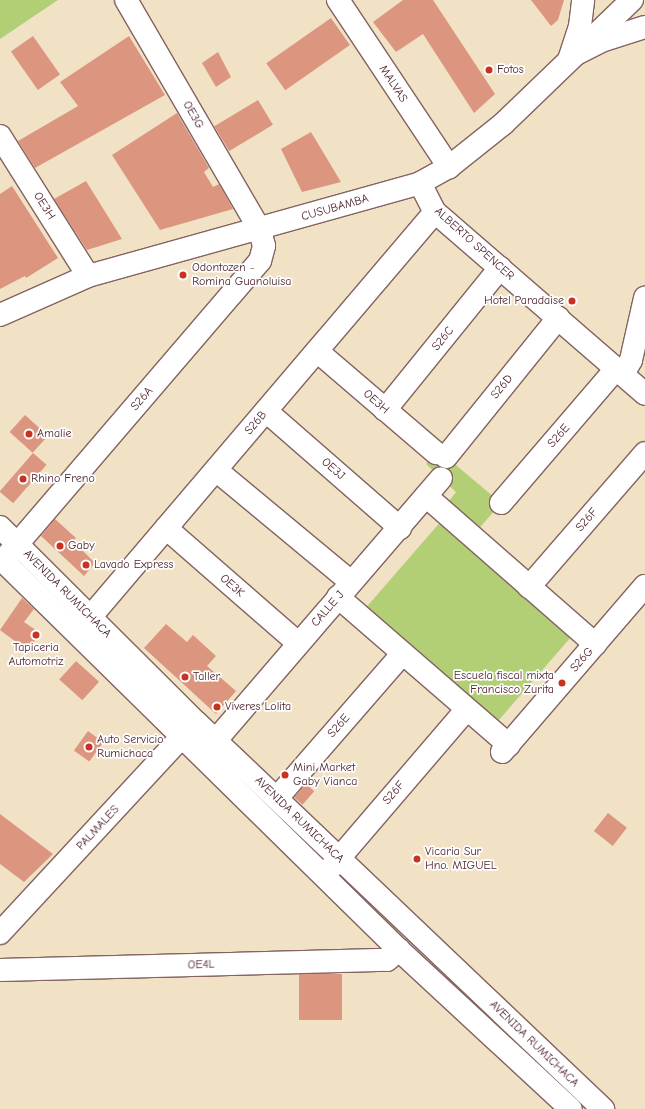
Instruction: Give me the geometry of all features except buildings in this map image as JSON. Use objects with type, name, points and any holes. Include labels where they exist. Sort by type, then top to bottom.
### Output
[{"type":"street","name":"OE3G","points":[[126,0],[260,230]]},
{"type":"street","name":"MALVAS","points":[[338,0],[449,167]]},
{"type":"street","points":[[570,57],[580,26],[583,0]]},
{"type":"street","name":"CUSUBAMBA","points":[[0,314],[88,276],[260,230],[420,183],[449,167],[503,124],[624,4]]},
{"type":"street","points":[[570,57],[601,41],[645,27]]},
{"type":"street","name":"OE3H","points":[[0,136],[88,276]]},
{"type":"street","name":"ALBERTO SPENCER","points":[[420,183],[436,212],[645,394]]},
{"type":"street","name":"S26B","points":[[76,634],[91,619],[166,528],[436,212]]},
{"type":"street","name":"S26A","points":[[1,559],[18,545],[260,261],[264,246],[260,230]]},
{"type":"street","name":"S26C","points":[[385,410],[500,268]]},
{"type":"street","name":"S26E","points":[[501,503],[619,371],[631,360],[644,304]]},
{"type":"street","name":"S26D","points":[[441,455],[558,318]]},
{"type":"street","name":"OE3H","points":[[317,351],[385,410],[441,455]]},
{"type":"street","name":"OE3J","points":[[266,411],[400,528]]},
{"type":"street","name":"S26F","points":[[529,587],[645,453]]},
{"type":"street","points":[[216,470],[345,590],[402,654],[466,710]]},
{"type":"street","name":"CALLE J","points":[[216,740],[298,643],[400,528],[441,478]]},
{"type":"street","points":[[426,496],[595,644]]},
{"type":"street","name":"AVENIDA RUMICHACA","points":[[0,527],[196,722],[603,1109]]},
{"type":"street","name":"OE3K","points":[[166,528],[298,643]]},
{"type":"street","name":"AVENIDA RUMICHACA","points":[[1,559],[180,738],[322,876],[399,950],[571,1109]]},
{"type":"street","name":"S26G","points":[[466,710],[506,748],[645,586]]},
{"type":"street","name":"S26E","points":[[277,798],[402,654]]},
{"type":"street","name":"S26F","points":[[322,876],[466,710]]},
{"type":"street","name":"PALMALES","points":[[0,933],[196,722]]},
{"type":"street","name":"OE4L","points":[[0,970],[387,960],[399,950]]},
{"type":"green space","points":[[0,0],[58,0],[0,39]]},
{"type":"green space","points":[[438,450],[501,503],[476,532],[446,505],[456,492],[426,464]]},
{"type":"green space","points":[[443,519],[574,633],[498,721],[366,607]]},
{"type":"place","name":"Fotos","points":[[489,70]]},
{"type":"place","name":"Odontozen - Romina Guanoluisa","points":[[183,275]]},
{"type":"place","name":"Hotel Paradaise","points":[[572,301]]},
{"type":"place","name":"Amalie","points":[[29,434]]},
{"type":"place","name":"Rhino Freno","points":[[23,479]]},
{"type":"place","name":"Gaby","points":[[60,546]]},
{"type":"place","name":"Lavado Express","points":[[86,565]]},
{"type":"place","name":"Tapiceria Automotriz","points":[[36,635]]},
{"type":"place","name":"Taller","points":[[185,677]]},
{"type":"place","name":"Escuela fiscal mixta Francisco Zurita","points":[[562,683]]},
{"type":"place","name":"Viveres Lolita","points":[[217,707]]},
{"type":"place","name":"Auto Servicio Rumichaca","points":[[89,747]]},
{"type":"place","name":"Mini Market Gaby Vianca","points":[[285,775]]},
{"type":"place","name":"Vicaria Sur Hno. MIGUEL","points":[[417,859]]}]
